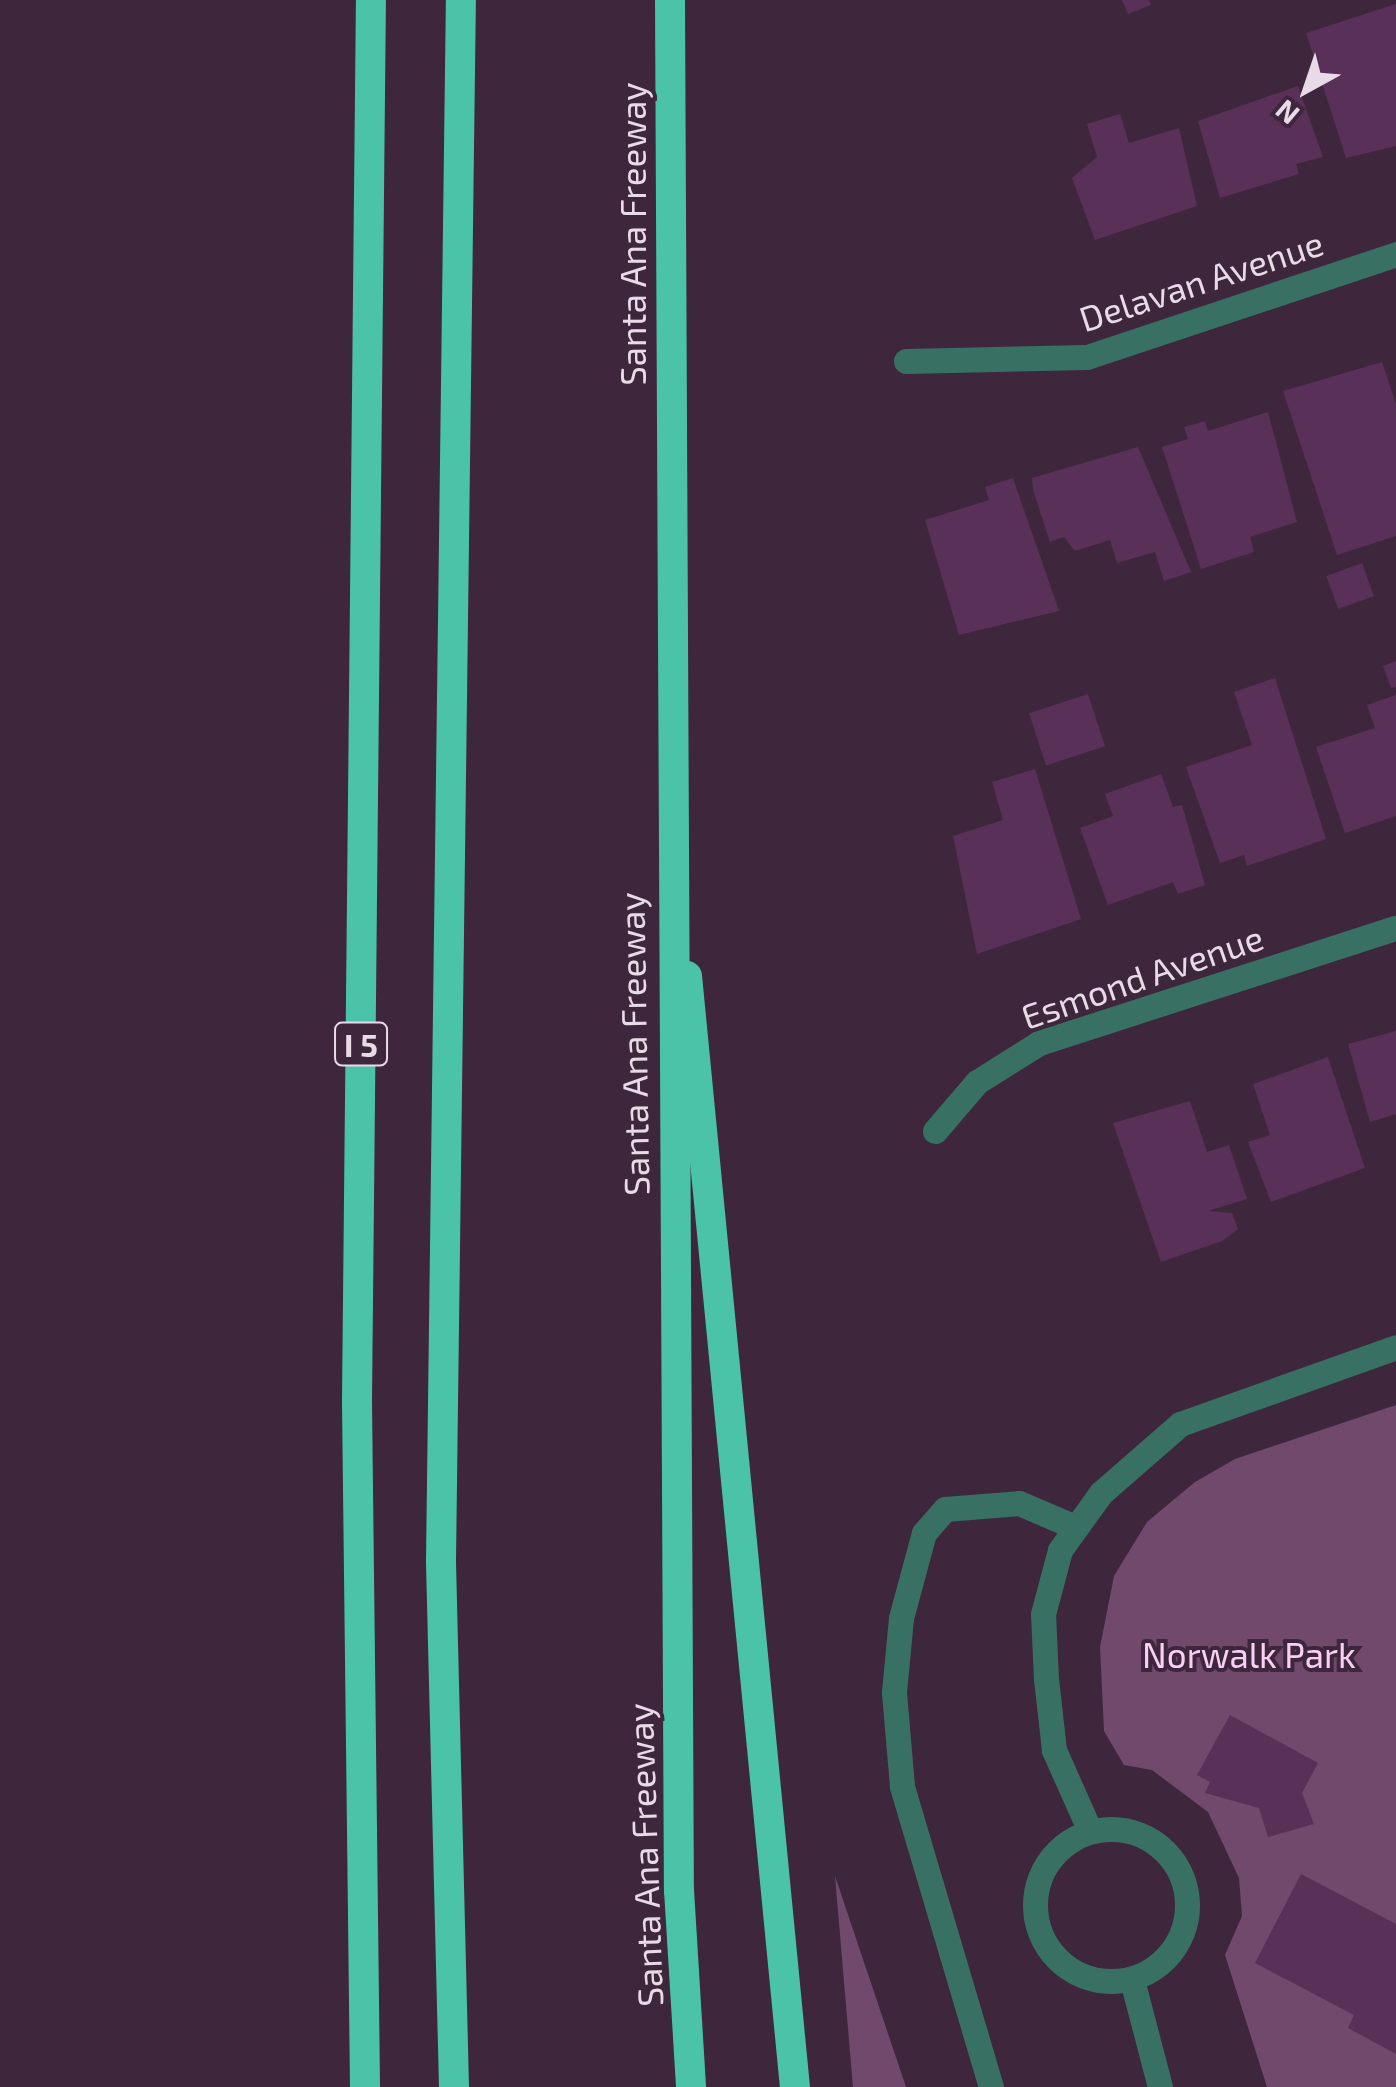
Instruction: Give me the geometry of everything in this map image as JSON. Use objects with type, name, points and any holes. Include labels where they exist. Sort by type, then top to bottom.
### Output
[{"type":"highway","name":"I 5","points":[[365,2087],[357,1400],[371,0]]},
{"type":"highway","points":[[454,2087],[441,1561],[462,0]]},
{"type":"highway","name":"Santa Ana Freeway","points":[[670,0],[668,789],[679,1890],[691,2087]]},
{"type":"highway","points":[[668,789],[795,2087]]},
{"type":"street","name":"Delavan Avenue","points":[[906,361],[1087,356],[1396,254]]},
{"type":"street","name":"Esmond Avenue","points":[[936,1131],[978,1082],[1039,1043],[1396,928]]},
{"type":"street","points":[[1090,1831],[1054,1750],[1046,1679],[1043,1614],[1075,1527],[1180,1424],[1396,1347]]},
{"type":"street","points":[[990,2087],[902,1786],[894,1692],[901,1618],[924,1533],[945,1509],[1019,1503],[1075,1527]]},
{"type":"street","points":[[1090,1831],[1132,1832],[1180,1872],[1184,1929],[1172,1951],[1132,1980],[1084,1976],[1038,1931],[1040,1873],[1090,1831]]},
{"type":"street","points":[[1132,1980],[1160,2087]]},
{"type":"green space","name":"Norwalk Park","points":[[1396,1405],[1396,2087],[1267,2087],[1225,1955],[1242,1916],[1239,1878],[1208,1812],[1152,1770],[1124,1765],[1104,1731],[1100,1647],[1114,1576],[1147,1522],[1195,1482],[1235,1459]]},
{"type":"green space","points":[[835,1876],[906,2087],[853,2087]]},
{"type":"building","points":[[1122,0],[1149,0],[1151,5],[1128,14]]},
{"type":"building","points":[[1396,4],[1396,146],[1346,158],[1306,33]]},
{"type":"building","points":[[1298,86],[1323,157],[1296,164],[1299,174],[1220,198],[1198,121]]},
{"type":"building","points":[[1120,114],[1129,143],[1179,128],[1197,206],[1095,240],[1072,178],[1097,157],[1087,124]]},
{"type":"building","points":[[1382,362],[1396,404],[1396,536],[1337,555],[1283,391]]},
{"type":"building","points":[[1268,412],[1297,522],[1250,537],[1254,552],[1201,569],[1162,447],[1188,439],[1184,427],[1205,421],[1208,431]]},
{"type":"building","points":[[1138,447],[1191,572],[1164,581],[1155,552],[1117,563],[1110,540],[1075,551],[1064,537],[1050,542],[1033,490],[1032,478]]},
{"type":"building","points":[[1013,478],[1059,611],[959,635],[925,520],[989,500],[985,487]]},
{"type":"building","points":[[1362,563],[1374,596],[1338,609],[1326,576]]},
{"type":"building","points":[[1396,661],[1396,687],[1391,688],[1383,666]]},
{"type":"building","points":[[1275,678],[1326,839],[1247,866],[1244,855],[1220,863],[1186,767],[1252,745],[1234,692]]},
{"type":"building","points":[[1088,694],[1105,746],[1046,765],[1029,713]]},
{"type":"building","points":[[1396,695],[1396,816],[1345,833],[1316,747],[1375,728],[1367,705]]},
{"type":"building","points":[[1035,769],[1081,919],[977,954],[953,836],[1003,820],[992,782]]},
{"type":"building","points":[[1161,774],[1173,807],[1182,805],[1205,885],[1178,894],[1173,882],[1108,905],[1080,828],[1113,816],[1105,794]]},
{"type":"building","points":[[1396,1031],[1396,1114],[1370,1122],[1348,1044]]},
{"type":"building","points":[[1328,1057],[1365,1168],[1271,1202],[1248,1142],[1270,1135],[1253,1084]]},
{"type":"building","points":[[1190,1101],[1207,1152],[1229,1145],[1247,1199],[1208,1211],[1232,1213],[1238,1229],[1222,1241],[1161,1262],[1113,1123]]},
{"type":"building","points":[[1230,1715],[1318,1763],[1302,1793],[1314,1824],[1268,1837],[1259,1808],[1205,1793],[1210,1782],[1197,1775]]},
{"type":"building","points":[[1301,1874],[1396,1924],[1396,2054],[1348,2028],[1354,2015],[1255,1963]]}]
